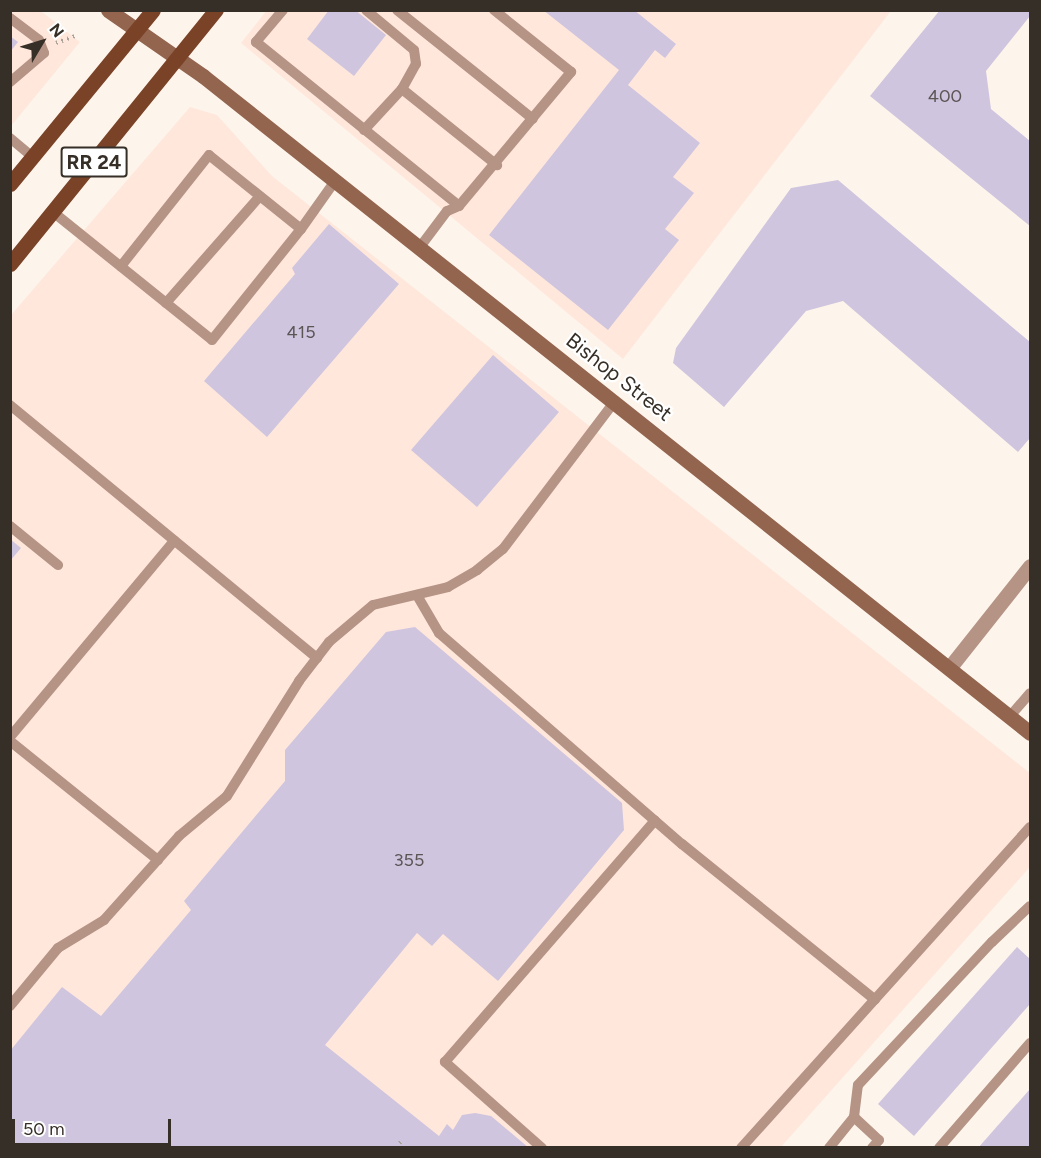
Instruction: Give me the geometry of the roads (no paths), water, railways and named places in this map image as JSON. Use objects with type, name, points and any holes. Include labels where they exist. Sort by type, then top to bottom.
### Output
[{"type":"main road","name":"Bishop Street","points":[[108,10],[177,59],[420,247],[1011,715],[1030,733]]},
{"type":"main road","name":"RR 24","points":[[10,184],[153,10]]},
{"type":"main road","name":"RR 24","points":[[10,264],[216,10]]},
{"type":"street","points":[[950,667],[1030,566]]},
{"type":"lane","points":[[283,10],[256,42],[459,206]]},
{"type":"lane","points":[[364,130],[402,89],[416,64],[414,50],[366,10]]},
{"type":"lane","points":[[397,10],[533,119]]},
{"type":"lane","points":[[420,247],[447,211],[459,206],[497,165],[571,72],[494,10]]},
{"type":"lane","points":[[10,18],[39,40],[44,53],[36,63],[10,82]]},
{"type":"lane","points":[[402,89],[497,165]]},
{"type":"lane","points":[[10,138],[33,157]]},
{"type":"lane","points":[[121,266],[209,155],[301,229]]},
{"type":"lane","points":[[53,212],[212,339],[301,229],[335,181]]},
{"type":"lane","points":[[166,303],[260,196]]},
{"type":"lane","points":[[10,1006],[58,948],[104,920],[179,836],[227,796],[328,642],[373,604],[418,597],[448,587],[502,549],[615,401]]},
{"type":"lane","points":[[10,405],[317,658]]},
{"type":"lane","points":[[10,526],[58,565]]},
{"type":"lane","points":[[158,860],[10,739],[174,541]]},
{"type":"lane","points":[[418,597],[439,633],[655,820],[875,1000]]},
{"type":"lane","points":[[1011,715],[1030,693]]},
{"type":"lane","points":[[542,1148],[445,1062],[655,820]]},
{"type":"lane","points":[[741,1148],[1030,827]]},
{"type":"lane","points":[[830,1148],[854,1118],[858,1085],[992,942],[1028,914]]},
{"type":"lane","points":[[939,1148],[1030,1043]]},
{"type":"lane","points":[[854,1118],[879,1140],[872,1148]]}]
